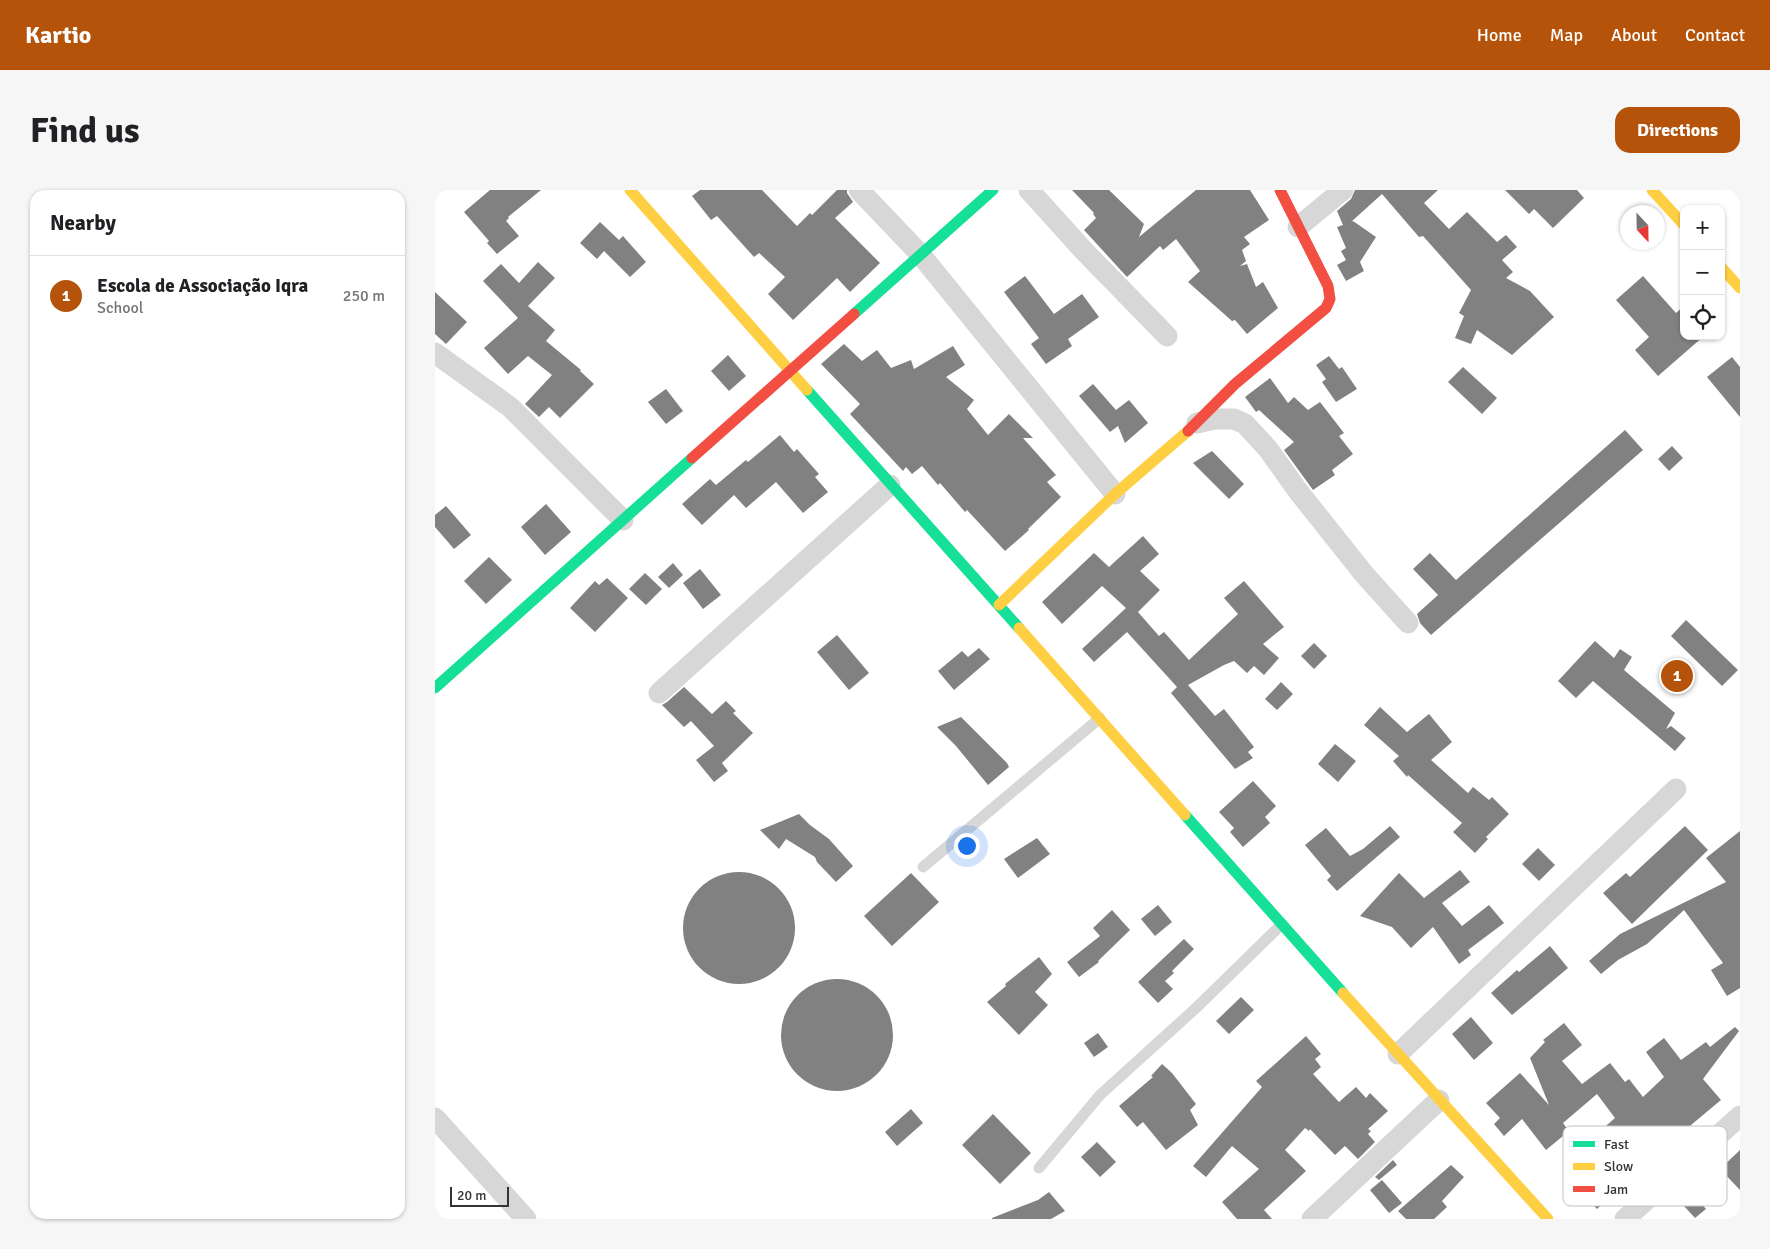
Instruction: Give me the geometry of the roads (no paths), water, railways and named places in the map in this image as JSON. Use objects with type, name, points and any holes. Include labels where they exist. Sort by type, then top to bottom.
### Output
[{"type":"street","points":[[630,190],[1397,1054],[1548,1219]]},
{"type":"street","points":[[859,190],[920,254],[1115,494]]},
{"type":"street","points":[[435,688],[993,190]]},
{"type":"street","points":[[1029,190],[1085,252],[1167,336]]},
{"type":"street","points":[[999,605],[1115,494],[1181,438],[1235,384],[1326,308],[1330,299],[1328,286],[1280,190]]},
{"type":"street","points":[[1298,227],[1343,190]]},
{"type":"street","points":[[1652,190],[1680,222]]},
{"type":"street","points":[[1725,271],[1740,288]]},
{"type":"street","points":[[435,353],[510,407],[623,520]]},
{"type":"street","points":[[1197,423],[1215,419],[1234,419],[1245,424],[1268,449],[1364,574],[1408,623]]},
{"type":"street","points":[[659,693],[890,485]]},
{"type":"street","points":[[1397,1054],[1676,790]]},
{"type":"street","points":[[1312,1219],[1439,1100]]},
{"type":"street","points":[[1727,1128],[1740,1116]]},
{"type":"street","points":[[435,1118],[525,1219]]},
{"type":"street","points":[[1625,1219],[1640,1206]]},
{"type":"lane","points":[[923,867],[1100,718]]},
{"type":"lane","points":[[1039,1168],[1100,1095],[1196,1008],[1282,924]]},
{"type":"place","name":"Escola de Associação Iqra","points":[[1677,676]]}]
